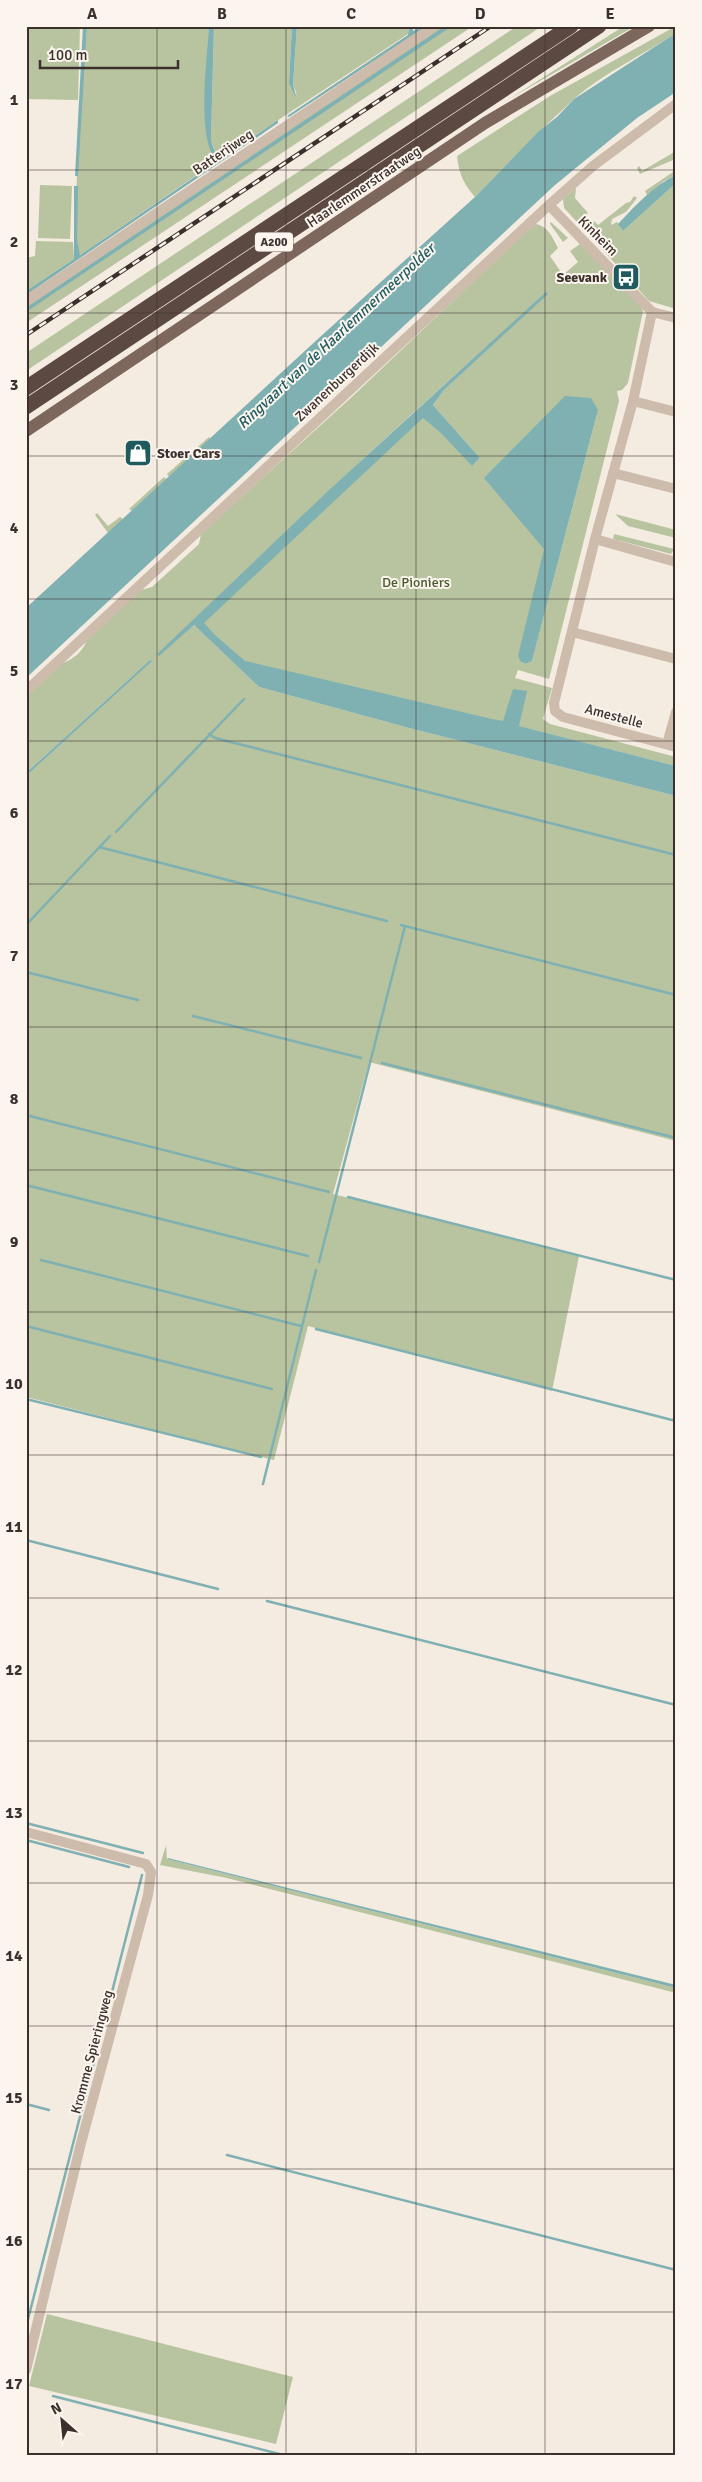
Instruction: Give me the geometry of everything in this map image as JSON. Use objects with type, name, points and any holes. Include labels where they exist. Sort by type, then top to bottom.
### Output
[{"type":"highway","name":"A200","points":[[26,388],[571,26]]},
{"type":"highway","name":"A200","points":[[26,407],[599,26]]},
{"type":"main road","name":"Haarlemmerstraatweg","points":[[26,432],[485,124],[649,26]]},
{"type":"street","name":"Batterijweg","points":[[26,301],[435,26]]},
{"type":"street","name":"Zwanenburgerdijk","points":[[26,691],[549,205],[594,166],[676,104]]},
{"type":"street","name":"Kinheim","points":[[549,205],[652,312]]},
{"type":"street","points":[[676,318],[652,312],[633,401],[595,539],[572,632],[676,659]]},
{"type":"street","points":[[633,401],[676,412]]},
{"type":"street","points":[[613,472],[676,489]]},
{"type":"street","points":[[595,539],[676,562]]},
{"type":"street","name":"Amestelle","points":[[572,632],[556,687],[555,711],[563,717],[671,746],[676,712]]},
{"type":"street","name":"Kromme Spieringweg","points":[[26,1832],[146,1864],[152,1872],[148,1895],[81,2143],[26,2370]]},
{"type":"green space","points":[[26,26],[80,26],[78,100],[26,99]]},
{"type":"green space","points":[[87,26],[209,26],[206,132],[215,152],[211,140],[214,26],[292,26],[289,83],[297,96],[293,84],[297,26],[409,26],[408,34],[236,148],[80,255],[77,242],[77,184]]},
{"type":"green space","points":[[440,26],[473,26],[26,323],[26,304]]},
{"type":"green space","points":[[517,26],[542,26],[26,371],[26,353]]},
{"type":"green space","points":[[624,26],[635,26],[506,101]]},
{"type":"green space","points":[[676,26],[676,33],[610,73],[573,100],[475,197],[462,178],[457,156],[550,96]]},
{"type":"green space","points":[[676,151],[676,159],[640,174],[637,168],[639,166],[642,171]]},
{"type":"green space","points":[[676,170],[676,175],[664,181],[647,195],[645,191]]},
{"type":"green space","points":[[676,183],[676,309],[649,301],[584,229],[594,221],[598,225],[626,203],[630,202],[634,196],[637,198],[626,212],[612,219],[611,225],[617,222],[623,231]]},
{"type":"green space","points":[[40,185],[72,186],[70,239],[38,238]]},
{"type":"green space","points":[[576,188],[575,198],[588,213],[577,222],[564,208],[563,199]]},
{"type":"green space","points":[[551,222],[568,238],[563,242],[550,224]]},
{"type":"green space","name":"De Pioniers","points":[[534,224],[546,229],[554,240],[558,248],[550,256],[563,275],[578,262],[570,251],[580,244],[640,305],[643,311],[628,383],[622,390],[617,391],[619,401],[549,679],[518,670],[515,678],[552,688],[543,719],[550,724],[676,757],[676,766],[518,726],[526,691],[522,691],[503,724],[242,665],[199,623],[424,411],[474,464],[480,458],[433,405],[444,390],[547,294],[399,426],[158,654],[194,625],[259,687],[409,728],[676,796],[676,1141],[369,1062],[333,1194],[579,1256],[552,1391],[308,1326],[274,1460],[26,1397],[26,776],[151,661],[26,773],[26,696],[63,663],[78,654],[87,640],[141,590],[152,587],[199,544],[201,534],[355,394]],"holes":[[[598,410],[532,661],[526,664],[521,662],[550,544]]]},
{"type":"green space","points":[[36,241],[73,242],[74,259],[26,291],[26,258],[35,256]]},
{"type":"green space","points":[[209,437],[211,439],[169,477],[167,474]]},
{"type":"green space","points":[[164,477],[166,479],[132,511],[129,509]]},
{"type":"green space","points":[[97,513],[108,526],[120,517],[123,519],[108,533],[95,515]]},
{"type":"green space","points":[[615,514],[676,530],[676,538],[628,526]]},
{"type":"green space","points":[[614,534],[674,549],[671,554],[613,539]]},
{"type":"green space","points":[[166,1845],[167,1859],[676,1988],[676,1993],[227,1878],[160,1865]]},
{"type":"green space","points":[[47,2314],[293,2377],[276,2444],[29,2386]]},
{"type":"water","points":[[83,26],[87,26],[78,176],[75,176]]},
{"type":"water","points":[[209,26],[214,26],[211,140],[215,153],[212,154],[205,127],[204,110]]},
{"type":"water","points":[[292,26],[297,26],[293,84],[296,98],[289,83]]},
{"type":"water","points":[[409,26],[413,26],[413,31],[422,26],[424,28],[289,117],[287,116],[408,35]]},
{"type":"water","points":[[445,26],[452,26],[26,312],[26,308]]},
{"type":"water","name":"Ringvaart van de Haarlemmermeerpolder","points":[[676,33],[676,92],[637,118],[555,185],[26,678],[26,608],[475,197],[538,132],[557,117],[574,99]]},
{"type":"water","points":[[278,120],[278,123],[26,295],[26,291],[74,259],[74,186],[78,186],[77,240],[80,255]]},
{"type":"water","points":[[676,175],[676,183],[623,231],[618,224],[624,217],[652,191]]},
{"type":"water","points":[[546,292],[548,294],[444,390],[433,405],[480,458],[472,466],[441,433],[423,418],[204,623],[245,661],[492,719],[503,721],[513,689],[527,691],[519,726],[676,766],[676,796],[409,728],[259,687],[194,625],[159,656],[157,654],[328,491]]},
{"type":"water","points":[[565,396],[591,398],[598,410],[532,661],[526,664],[521,662],[518,656],[544,549],[484,478]]},
{"type":"water","points":[[150,660],[152,661],[26,776],[26,773]]},
{"type":"water","points":[[167,1859],[676,1985],[676,1988]]},
{"type":"waterway","points":[[116,832],[244,699]]},
{"type":"waterway","points":[[209,734],[215,738],[676,855]]},
{"type":"waterway","points":[[26,925],[110,836]]},
{"type":"waterway","points":[[99,847],[387,921]]},
{"type":"waterway","points":[[401,925],[676,995]]},
{"type":"waterway","points":[[319,1262],[405,926]]},
{"type":"waterway","points":[[26,972],[138,1000]]},
{"type":"waterway","points":[[193,1016],[361,1058]]},
{"type":"waterway","points":[[382,1063],[676,1138]]},
{"type":"waterway","points":[[26,1115],[329,1192]]},
{"type":"waterway","points":[[26,1185],[308,1256]]},
{"type":"waterway","points":[[348,1197],[676,1280]]},
{"type":"waterway","points":[[41,1260],[301,1326]]},
{"type":"waterway","points":[[263,1484],[316,1270]]},
{"type":"waterway","points":[[26,1326],[272,1389]]},
{"type":"waterway","points":[[316,1329],[676,1421]]},
{"type":"waterway","points":[[26,1399],[261,1457]]},
{"type":"waterway","points":[[26,1540],[218,1589]]},
{"type":"waterway","points":[[267,1601],[676,1705]]},
{"type":"waterway","points":[[26,1823],[143,1853]]},
{"type":"waterway","points":[[26,1840],[129,1867]]},
{"type":"waterway","points":[[26,2327],[142,1875]]},
{"type":"waterway","points":[[26,2104],[49,2110]]},
{"type":"waterway","points":[[227,2155],[676,2270]]},
{"type":"waterway","points":[[53,2396],[287,2456]]},
{"type":"railway","points":[[26,335],[491,26]]},
{"type":"place","name":"Seevank","points":[[626,277]]},
{"type":"place","name":"Stoer Cars","points":[[138,453]]}]
